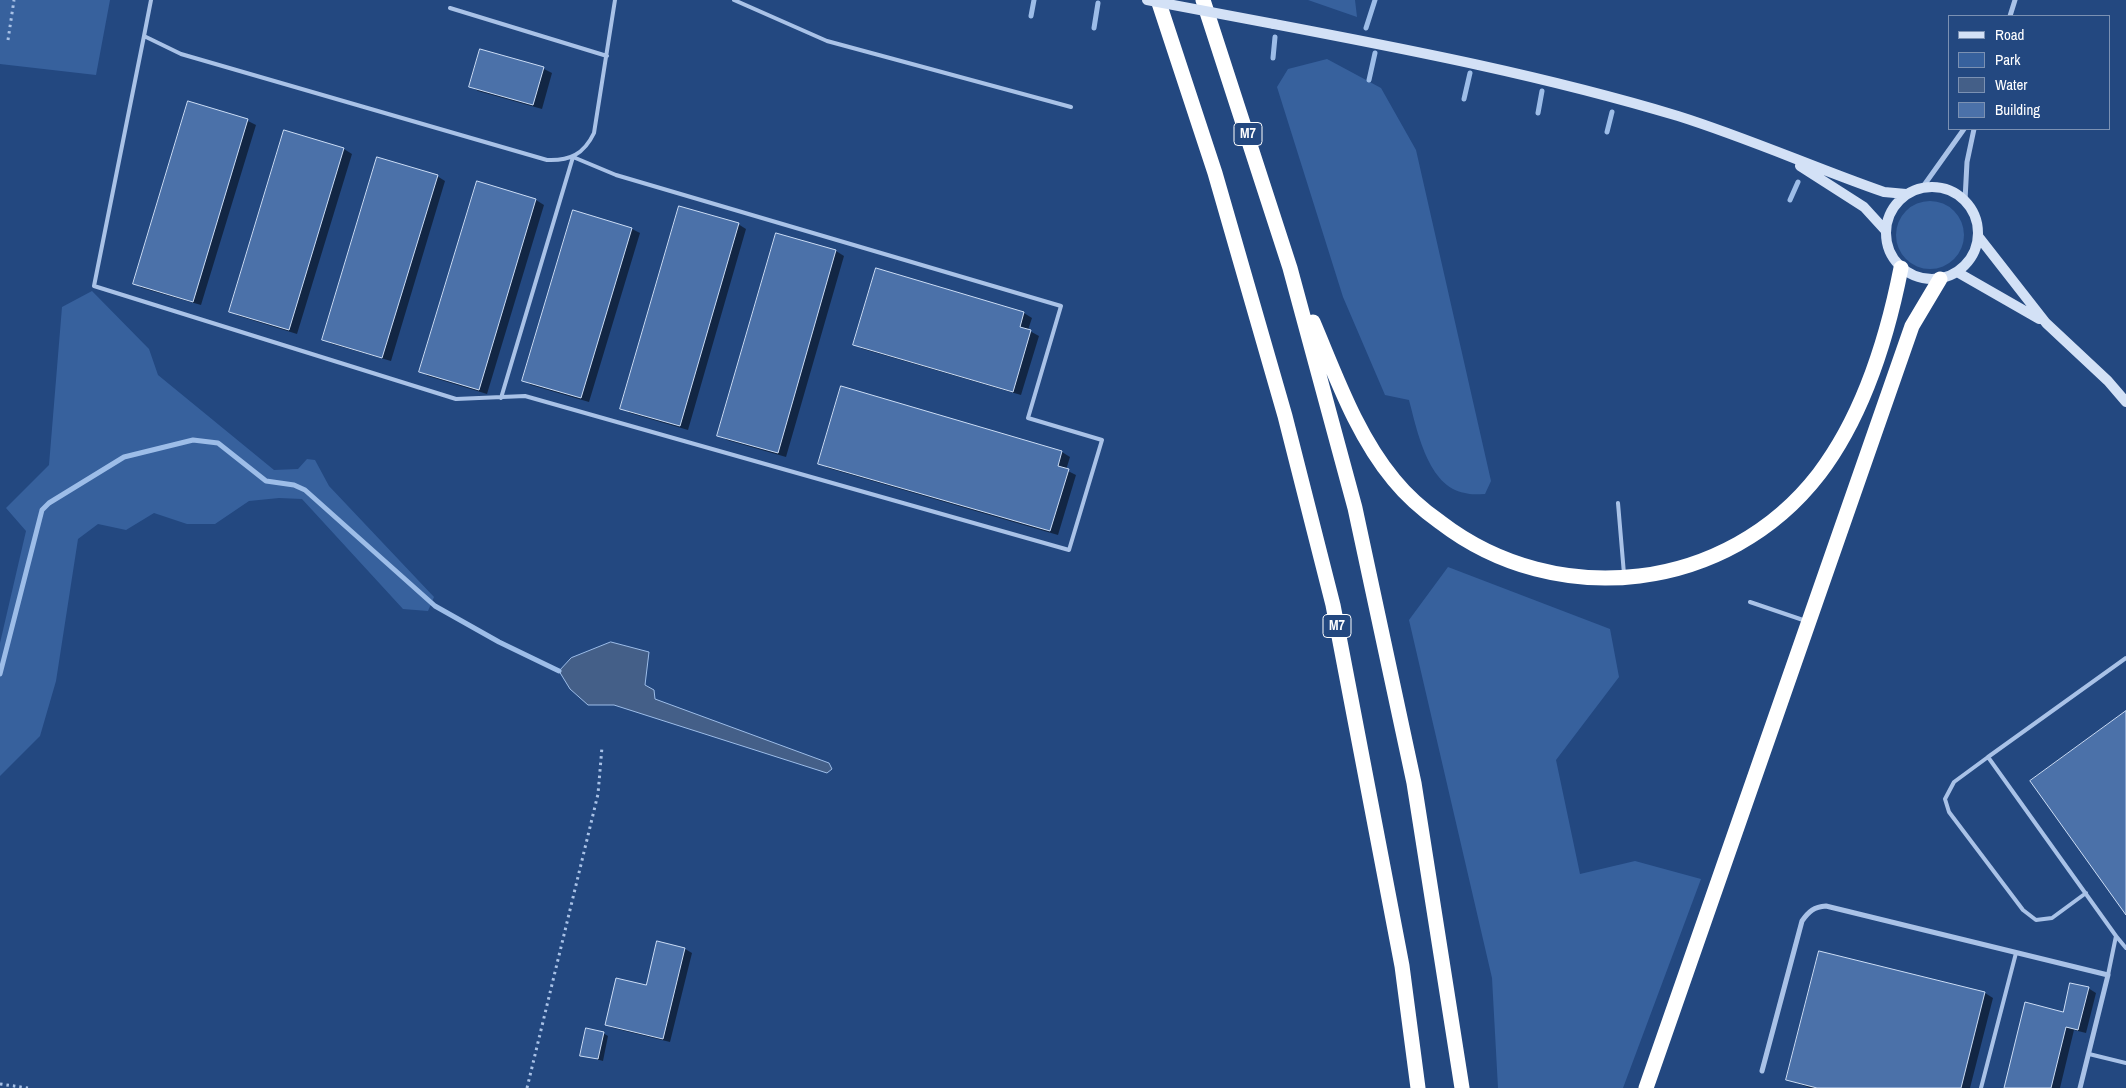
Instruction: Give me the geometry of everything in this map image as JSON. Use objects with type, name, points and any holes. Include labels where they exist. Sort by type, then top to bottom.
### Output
[{"type":"highway","name":"M7","points":[[1158,0],[1215,173],[1261,332],[1285,416],[1333,605],[1402,966],[1418,1088]]},
{"type":"highway","name":"M7","points":[[1203,0],[1290,268],[1355,508],[1414,783],[1462,1088]]},
{"type":"highway","points":[[1290,268],[1347,402],[1368,442],[1394,480],[1420,507],[1454,533],[1499,557],[1541,572],[1583,578],[1625,579],[1672,570],[1725,551],[1762,528],[1793,502],[1819,474],[1845,433],[1862,397],[1893,309],[1901,268]]},
{"type":"highway","points":[[1646,1088],[1912,326],[1940,279]]},
{"type":"main road","points":[[1147,0],[1452,58],[1566,84],[1681,117],[1884,192],[1906,194],[1922,188],[1941,188],[1965,200],[1976,219],[1978,236],[1974,253],[1957,272],[1940,279],[1919,278],[1901,268],[1889,252],[1885,230],[1892,210],[1906,194]]},
{"type":"main road","points":[[1774,150],[1864,207],[1885,230]]},
{"type":"main road","points":[[1978,236],[2046,323],[2108,381],[2126,402]]},
{"type":"main road","points":[[1957,272],[2046,323]]},
{"type":"street","points":[[2010,15],[2015,0]]},
{"type":"street","points":[[1922,188],[1963,130]]},
{"type":"street","points":[[1965,200],[1967,162],[1974,130]]},
{"type":"street","points":[[1762,1071],[1802,921],[1808,912],[1815,907],[1826,906],[2108,975],[2080,1088]]},
{"type":"lane","points":[[151,0],[94,286],[456,399],[525,396],[1068,550],[1102,440],[1028,418],[1061,306],[616,175],[573,157]]},
{"type":"lane","points":[[144,36],[181,54],[538,157],[560,160],[573,157],[588,144],[594,133],[615,0]]},
{"type":"lane","points":[[734,0],[827,41],[1071,107]]},
{"type":"lane","points":[[450,8],[607,56]]},
{"type":"lane","points":[[501,398],[573,157]]},
{"type":"lane","points":[[1618,503],[1625,579]]},
{"type":"lane","points":[[1750,602],[1808,622]]},
{"type":"lane","points":[[2086,893],[2052,918],[2036,920],[2022,910],[1949,812],[1945,799],[1954,782],[2126,658]]},
{"type":"lane","points":[[1988,757],[2126,948]]},
{"type":"lane","points":[[2108,975],[2116,936]]},
{"type":"lane","points":[[1981,1088],[2016,953]]},
{"type":"lane","points":[[2089,1054],[2126,1063]]},
{"type":"path","points":[[8,40],[14,0]]},
{"type":"path","points":[[527,1088],[598,794],[602,747]]},
{"type":"path","points":[[0,1084],[28,1088]]},
{"type":"green space","points":[[0,0],[110,0],[96,75],[0,64]]},
{"type":"green space","points":[[1308,0],[1355,0],[1357,17]]},
{"type":"green space","points":[[1327,59],[1381,88],[1416,150],[1491,481],[1485,494],[1467,494],[1452,489],[1433,469],[1420,441],[1409,400],[1385,395],[1343,297],[1277,87],[1288,69]]},
{"type":"green space","points":[[1923,201],[1937,201],[1949,206],[1959,216],[1964,228],[1964,242],[1959,254],[1949,264],[1937,269],[1923,269],[1911,264],[1901,254],[1896,242],[1896,228],[1901,216],[1911,206]]},
{"type":"green space","points":[[92,291],[149,349],[158,375],[274,470],[298,469],[307,459],[315,460],[329,486],[434,597],[428,611],[403,609],[302,499],[279,498],[249,501],[215,524],[187,524],[154,513],[126,530],[98,524],[78,539],[56,681],[40,736],[0,776],[0,643],[26,531],[6,508],[49,465],[62,307]]},
{"type":"green space","points":[[1448,567],[1610,629],[1619,677],[1556,760],[1580,874],[1635,861],[1701,879],[1623,1088],[1498,1088],[1492,978],[1409,620]]},
{"type":"water","points":[[611,642],[649,652],[645,685],[654,690],[655,699],[829,763],[832,769],[827,773],[614,705],[588,705],[570,689],[559,671],[571,658]]},
{"type":"building","points":[[480,49],[544,67],[533,105],[469,87]]},
{"type":"building","points":[[188,101],[248,119],[193,302],[133,284]]},
{"type":"building","points":[[284,130],[344,148],[289,330],[229,312]]},
{"type":"building","points":[[377,157],[438,175],[382,358],[322,340]]},
{"type":"building","points":[[477,181],[536,199],[479,390],[419,372]]},
{"type":"building","points":[[679,206],[739,223],[680,426],[620,409]]},
{"type":"building","points":[[573,210],[632,228],[581,398],[522,381]]},
{"type":"building","points":[[776,233],[836,250],[778,453],[717,436]]},
{"type":"building","points":[[876,268],[1024,312],[1020,327],[1031,330],[1013,392],[853,345]]},
{"type":"building","points":[[841,386],[1062,451],[1058,466],[1069,469],[1050,531],[818,464]]},
{"type":"building","points":[[2126,711],[2126,915],[2030,781]]},
{"type":"building","points":[[657,941],[685,948],[663,1039],[605,1025],[616,978],[646,985]]},
{"type":"building","points":[[1819,951],[1985,992],[1961,1088],[1817,1088],[1786,1080]]},
{"type":"building","points":[[2070,983],[2089,987],[2078,1030],[2066,1027],[2051,1088],[2004,1088],[2025,1002],[2063,1012]]},
{"type":"building","points":[[586,1028],[604,1032],[598,1059],[580,1056]]},
{"type":"waterway","points":[[1031,16],[1034,0]]},
{"type":"waterway","points":[[1366,28],[1375,0]]},
{"type":"waterway","points":[[1094,28],[1098,3]]},
{"type":"waterway","points":[[1273,58],[1275,37]]},
{"type":"waterway","points":[[1369,80],[1375,53]]},
{"type":"waterway","points":[[1464,99],[1470,73]]},
{"type":"waterway","points":[[1538,113],[1542,91]]},
{"type":"waterway","points":[[1607,132],[1612,112]]},
{"type":"waterway","points":[[1790,200],[1798,182]]},
{"type":"waterway","points":[[0,674],[42,510],[49,503],[124,457],[193,440],[218,443],[266,481],[294,485],[305,490],[435,606],[499,642],[559,671]]}]
